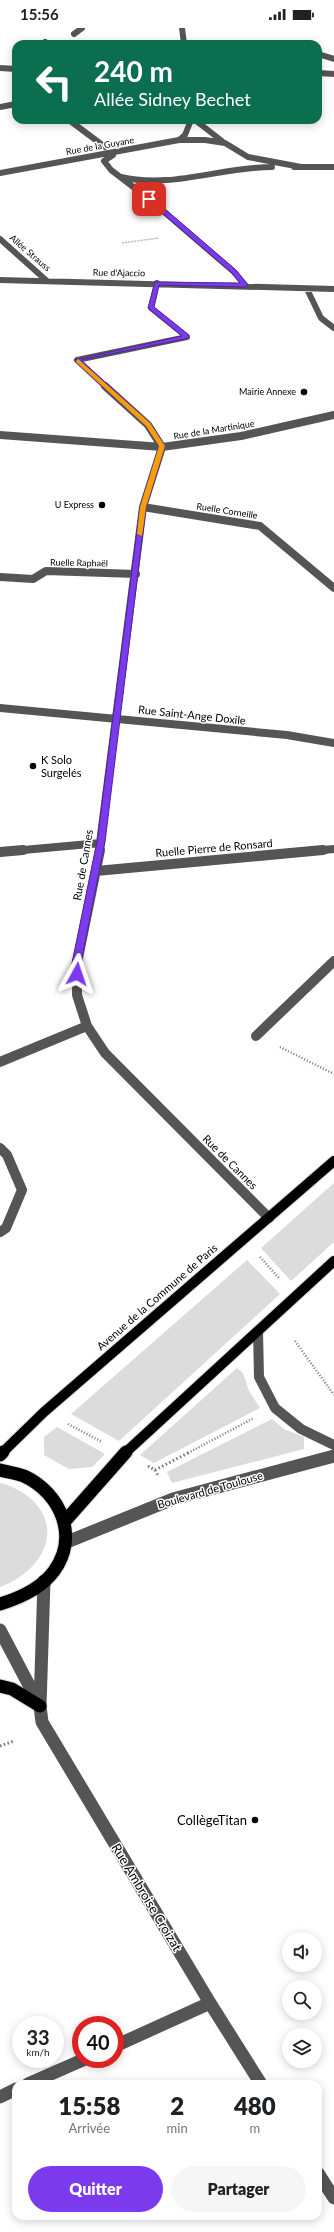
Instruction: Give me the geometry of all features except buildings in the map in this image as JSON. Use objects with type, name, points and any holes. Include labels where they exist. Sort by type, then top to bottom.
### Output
[{"type":"main road","name":"Avenue de la Commune de Paris","points":[[0,1456],[44,1412],[334,1161]]},
{"type":"main road","points":[[66,1520],[125,1453],[334,1261]]},
{"type":"main road","points":[[0,1470],[24,1476],[51,1495],[66,1520],[67,1542],[55,1570],[44,1581],[19,1598],[0,1604]]},
{"type":"main road","points":[[0,1686],[12,1689],[40,1706]]},
{"type":"street","points":[[74,34],[82,28]]},
{"type":"street","points":[[182,28],[184,40]]},
{"type":"street","points":[[322,55],[334,59]]},
{"type":"street","points":[[0,64],[5,68]]},
{"type":"street","points":[[322,73],[334,74]]},
{"type":"street","points":[[0,107],[12,105]]},
{"type":"street","points":[[74,124],[105,147]]},
{"type":"street","points":[[178,140],[189,128],[190,124]]},
{"type":"street","points":[[200,124],[225,143],[248,157],[301,167]]},
{"type":"street","name":"Rue de la Guyane","points":[[0,173],[117,153],[178,140],[205,140],[225,143]]},
{"type":"street","points":[[117,153],[106,158],[104,163],[120,177],[150,196],[190,234],[234,272],[245,285]]},
{"type":"street","points":[[228,169],[248,157]]},
{"type":"street","points":[[120,177],[142,182],[163,182],[228,169],[334,167]]},
{"type":"street","points":[[154,187],[163,182]]},
{"type":"street","name":"Allée Strauss","points":[[0,239],[47,281]]},
{"type":"street","name":"Rue d'Ajaccio","points":[[0,280],[245,285],[307,289],[334,289]]},
{"type":"street","points":[[157,283],[151,308],[187,337],[77,360],[148,425],[162,446]]},
{"type":"street","points":[[307,289],[321,318],[334,328]]},
{"type":"street","name":"Rue de la Martinique","points":[[0,435],[162,446],[241,436],[334,415]]},
{"type":"street","name":"Rue de Cannes","points":[[162,446],[143,507],[136,574],[101,842],[77,963],[77,995],[87,1026],[105,1053],[269,1218]]},
{"type":"street","name":"Ruelle Corneille","points":[[143,507],[260,526],[334,588]]},
{"type":"street","name":"Ruelle Raphaël","points":[[0,577],[33,579],[46,571],[136,574]]},
{"type":"street","name":"Rue Saint-Ange Doxile","points":[[0,708],[287,736],[334,743]]},
{"type":"street","points":[[0,852],[101,842]]},
{"type":"street","name":"Ruelle Pierre de Ronsard","points":[[96,871],[334,849]]},
{"type":"street","points":[[256,1036],[334,961]]},
{"type":"street","points":[[0,1062],[87,1026]]},
{"type":"street","points":[[0,1148],[6,1155],[22,1190],[6,1228],[0,1232]]},
{"type":"street","points":[[258,1331],[259,1377],[275,1408],[301,1429],[334,1445]]},
{"type":"street","name":"Boulevard de Toulouse","points":[[67,1542],[173,1499],[334,1456]]},
{"type":"street","name":"Rue Ambroise Croizat","points":[[44,1581],[40,1706],[42,1722],[210,2004],[259,2080]]},
{"type":"street","name":"Rue Ambroise Croizat","points":[[0,1630],[40,1706]]},
{"type":"street","points":[[124,2042],[210,2004]]},
{"type":"street","points":[[37,2080],[72,2065]]},
{"type":"street","points":[[0,2097],[12,2092]]},
{"type":"street","points":[[322,2179],[334,2198]]},
{"type":"path","points":[[122,243],[190,234]]},
{"type":"path","points":[[256,1036],[334,1074]]},
{"type":"path","points":[[256,1252],[281,1281]]},
{"type":"path","points":[[295,1341],[334,1395]]},
{"type":"path","points":[[155,1470],[260,1416]]},
{"type":"path","points":[[62,1421],[106,1444]]},
{"type":"path","points":[[142,1463],[155,1470],[161,1480]]},
{"type":"path","points":[[0,1746],[14,1741]]},
{"type":"shaded area","points":[[334,1183],[334,1242],[291,1281],[261,1248]]},
{"type":"shaded area","points":[[247,1260],[280,1294],[119,1441],[71,1414]]},
{"type":"shaded area","points":[[237,1368],[243,1373],[249,1391],[260,1408],[154,1463],[140,1455]]},
{"type":"shaded area","points":[[272,1419],[284,1429],[304,1437],[304,1449],[172,1483],[167,1472]]},
{"type":"shaded area","points":[[57,1427],[105,1454],[92,1467],[69,1469],[44,1455],[44,1437]]},
{"type":"shaded area","points":[[0,1483],[16,1489],[30,1498],[41,1511],[46,1524],[47,1537],[44,1550],[26,1572],[14,1581],[0,1587]]},
{"type":"slow traffic","points":[[78,361],[148,425],[162,446],[143,507],[140,534]]},
{"type":"place","name":"Mairie Annexe","points":[[304,392]]},
{"type":"place","name":"U Express","points":[[102,505]]},
{"type":"place","name":"K Solo Surgelés","points":[[33,766]]},
{"type":"place","name":"CollègeTitan","points":[[255,1820]]},
{"type":"route","points":[[77,974],[77,963],[101,842],[136,574],[143,507],[162,446],[148,425],[77,360],[187,337],[151,308],[157,283],[245,285],[234,272],[149,199]]}]
